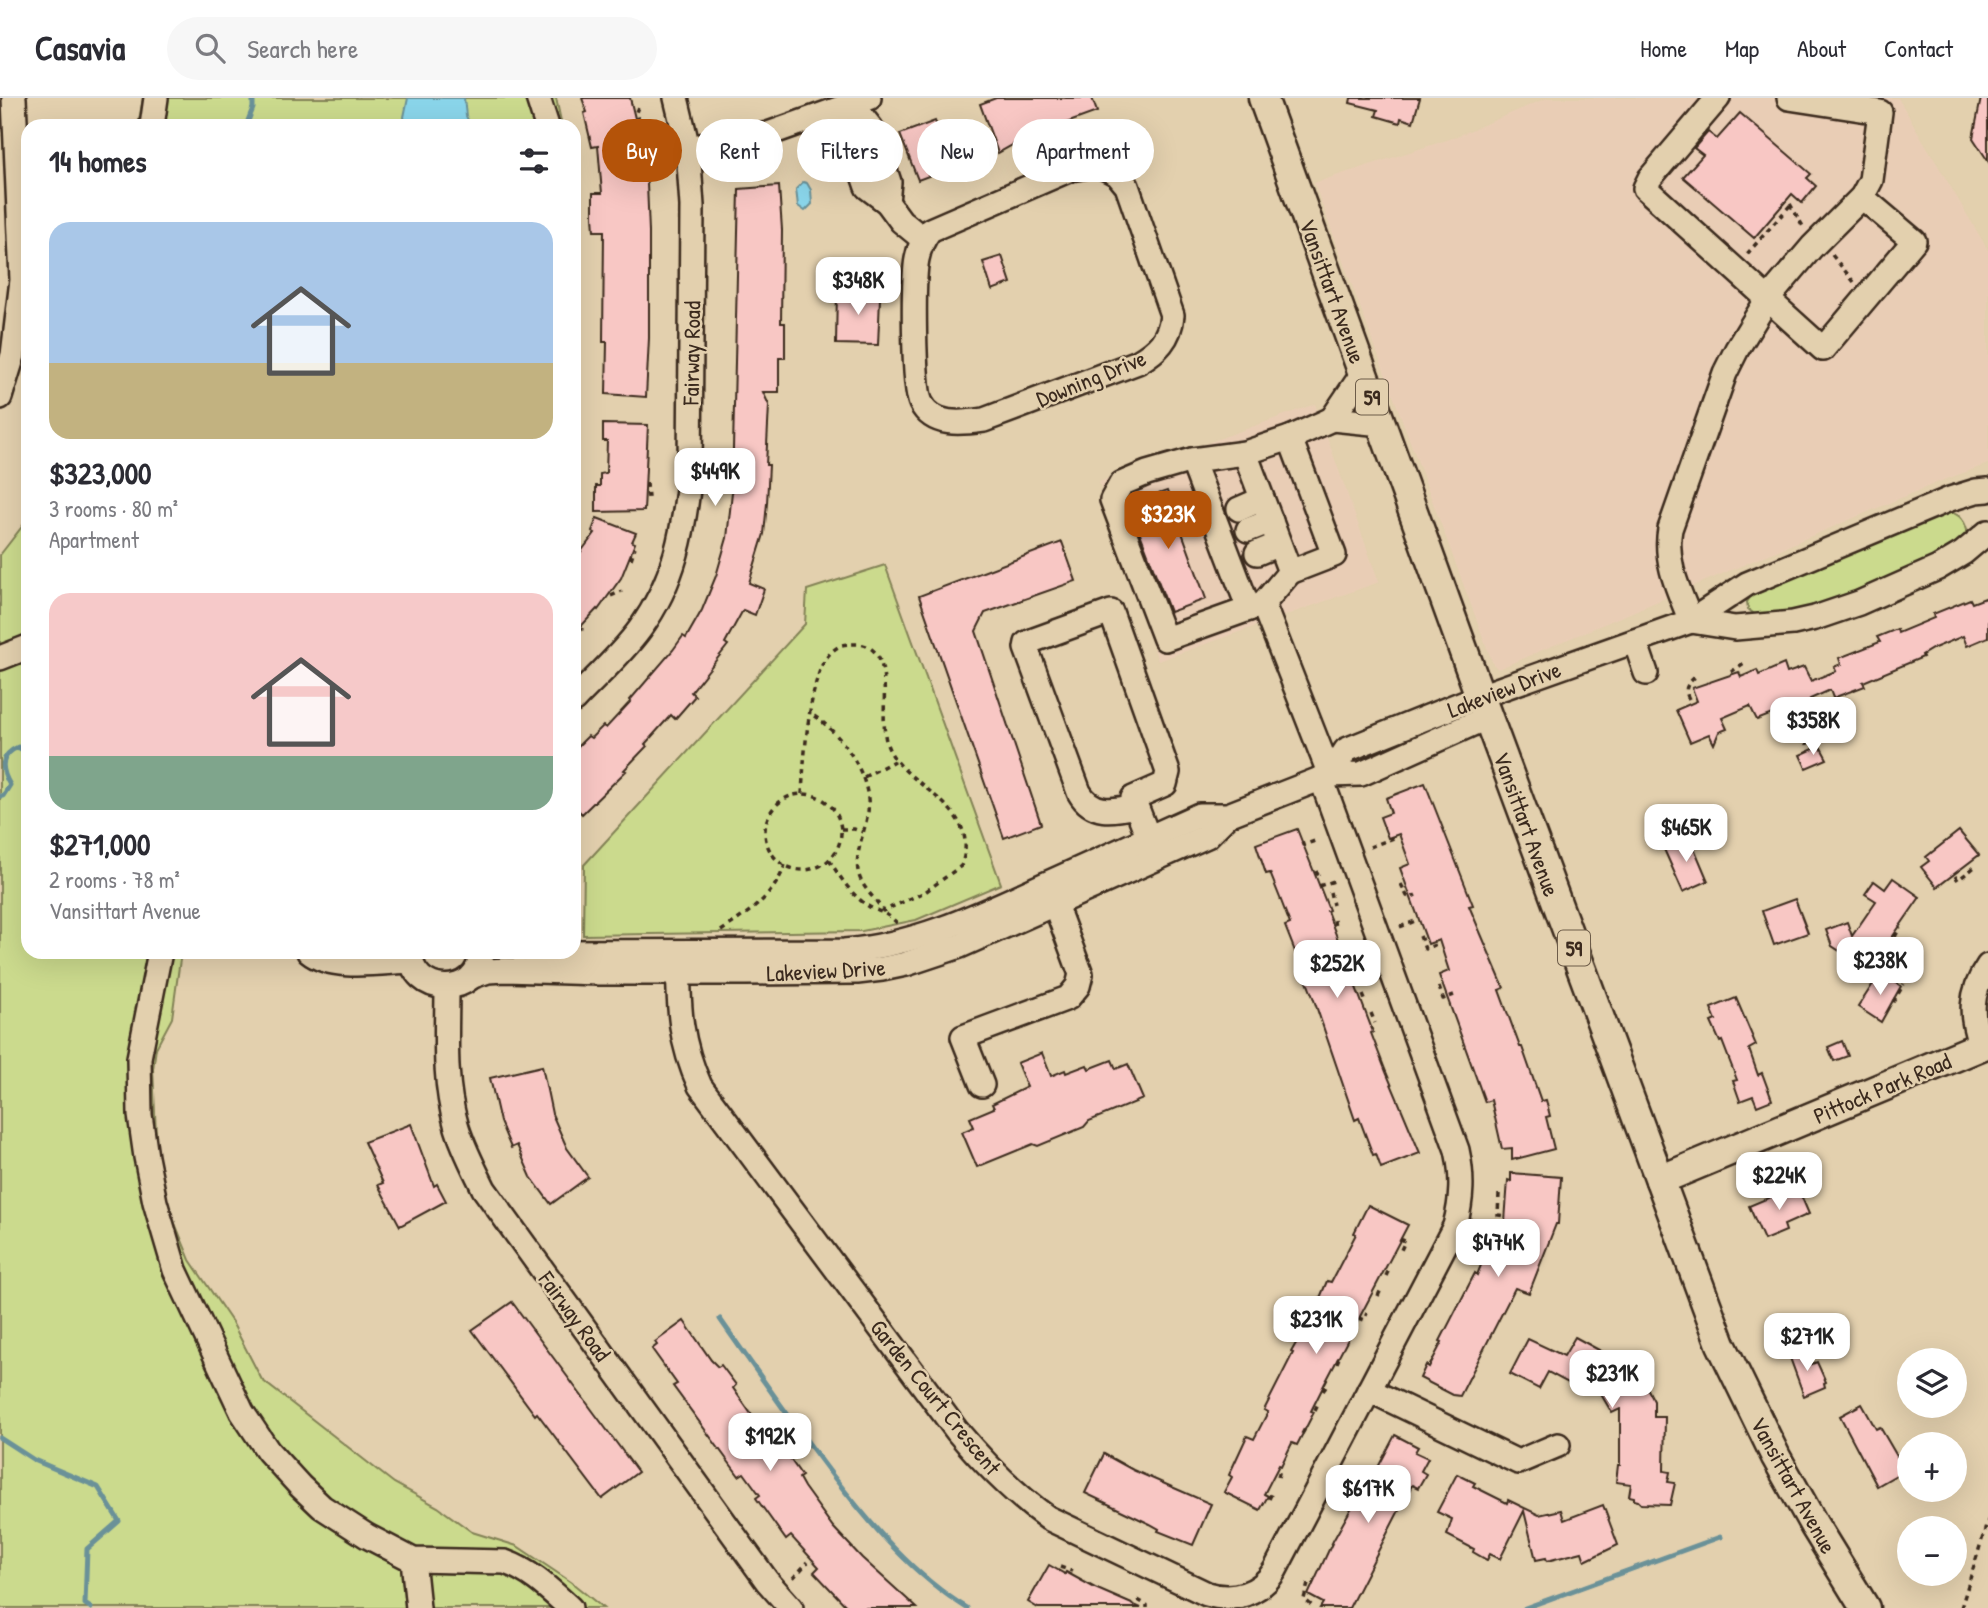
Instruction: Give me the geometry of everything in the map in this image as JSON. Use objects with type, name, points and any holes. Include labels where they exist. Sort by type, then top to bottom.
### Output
[{"type":"main road","name":"Vansittart Avenue","points":[[1263,98],[1484,706],[1721,1344],[1814,1525],[1865,1608]]},
{"type":"main road","name":"Pittock Park Road","points":[[1660,1180],[1984,1045]]},
{"type":"street","points":[[14,98],[21,257]]},
{"type":"street","points":[[153,119],[156,98]]},
{"type":"street","points":[[538,98],[545,119]]},
{"type":"street","name":"Fairway Road","points":[[581,693],[639,630],[671,573],[683,533],[690,451],[692,206],[688,148],[676,98]]},
{"type":"street","points":[[1718,98],[1650,178],[1645,188],[1823,349],[1914,241],[1862,197]]},
{"type":"street","points":[[1691,621],[1668,557],[1667,546],[1670,529],[1725,373],[1767,300],[1812,247],[1862,197],[1871,180],[1880,112],[1790,98]]},
{"type":"street","points":[[688,148],[768,134],[860,101]]},
{"type":"street","points":[[860,101],[849,135],[867,187],[887,202],[901,221],[923,239]]},
{"type":"street","name":"Downing Drive","points":[[1098,164],[1117,174],[1127,186],[1172,315],[1171,330],[1157,351],[1138,362],[984,421],[958,424],[938,419],[921,404],[915,375],[917,260],[923,239],[930,230],[1071,169],[1098,164]]},
{"type":"street","points":[[0,397],[13,355],[21,288]]},
{"type":"street","points":[[1332,419],[1363,373]]},
{"type":"street","points":[[1290,438],[1334,555],[1290,572],[1256,607],[1165,639],[1112,500],[1121,484],[1192,460],[1245,453],[1290,438],[1332,419],[1382,424]]},
{"type":"street","points":[[1245,453],[1290,572]]},
{"type":"street","name":"Garden Court Crescent","points":[[678,963],[682,1033],[687,1057],[700,1086],[957,1431],[998,1476],[1028,1504],[1048,1518],[1207,1594],[1238,1597],[1247,1594],[1270,1577],[1455,1226],[1462,1201],[1462,1174],[1457,1150],[1326,777],[1256,607],[1244,558],[1230,524],[1192,460]]},
{"type":"street","name":"Lakeview Drive","points":[[581,955],[857,972],[882,969],[942,953],[1051,894],[1153,848],[1207,836],[1228,815],[1326,777],[1346,750],[1484,706],[1635,641],[1691,621],[1747,584],[1788,566],[1950,499],[1988,490]]},
{"type":"street","points":[[1230,524],[1262,499]]},
{"type":"street","points":[[1230,524],[1270,521]]},
{"type":"street","name":"Lakeview Drive","points":[[1691,621],[1735,628],[1793,623],[1815,618],[1938,568],[1963,553],[1988,532]]},
{"type":"street","points":[[1244,558],[1279,544]]},
{"type":"street","points":[[1135,806],[1115,810],[1092,807],[1085,803],[1026,648],[1027,643],[1111,612],[1168,772],[1165,784],[1132,798],[1153,848]]},
{"type":"street","points":[[1635,641],[1646,673]]},
{"type":"street","points":[[0,658],[21,650]]},
{"type":"street","points":[[982,1085],[963,1037],[1068,998],[1078,986],[1080,968],[1051,894]]},
{"type":"street","points":[[159,959],[139,1058],[140,1105],[146,1157],[166,1245],[184,1292],[242,1412],[276,1460],[322,1507],[367,1536],[413,1560],[505,1562],[533,1576],[570,1608]]},
{"type":"street","points":[[321,959],[329,962],[378,959]]},
{"type":"street","points":[[412,959],[422,978],[431,984],[447,988]]},
{"type":"street","points":[[473,976],[480,959]]},
{"type":"street","name":"Lakeview Drive","points":[[447,988],[488,971],[598,973],[678,963]]},
{"type":"street","points":[[1984,1045],[1973,1025],[1972,1012],[1976,991],[1988,966]]},
{"type":"street","name":"Fairway Road","points":[[447,988],[448,1070],[452,1104],[458,1129],[484,1189],[766,1581],[791,1608]]},
{"type":"street","points":[[1369,1390],[1518,1462],[1558,1445]]},
{"type":"street","points":[[413,1560],[418,1608]]},
{"type":"path","points":[[638,107],[638,119]]},
{"type":"path","points":[[1735,269],[1793,202]]},
{"type":"path","points":[[647,482],[648,498]]},
{"type":"path","points":[[631,559],[635,547]]},
{"type":"path","points":[[611,596],[622,591]]},
{"type":"path","points":[[581,634],[582,628]]},
{"type":"path","points":[[802,794],[811,714],[818,675],[824,661],[842,645],[866,646],[879,657],[882,665],[884,733],[894,761],[949,808],[957,819],[966,845],[961,866],[955,873],[925,892],[883,911],[872,909],[849,890],[830,860]]},
{"type":"path","points":[[1731,672],[1744,663]]},
{"type":"path","points":[[1689,699],[1685,691],[1687,684],[1695,677]]},
{"type":"path","points":[[811,714],[835,736],[864,777],[868,798],[857,861],[858,872],[867,892],[901,927]]},
{"type":"path","points":[[1807,745],[1809,715]]},
{"type":"path","points":[[864,777],[894,761]]},
{"type":"path","points":[[802,794],[811,795],[827,803],[838,816],[841,829],[840,843],[830,860],[812,869],[803,870],[785,865],[775,857],[769,848],[766,827],[774,808],[792,796],[802,794]]},
{"type":"path","points":[[841,829],[863,832]]},
{"type":"path","points":[[1370,847],[1396,837]]},
{"type":"path","points":[[1302,842],[1303,845],[1318,840]]},
{"type":"path","points":[[714,937],[763,901],[776,885],[785,865]]},
{"type":"path","points":[[1955,876],[1958,880],[1976,866]]},
{"type":"path","points":[[1316,871],[1320,879]]},
{"type":"path","points":[[1401,884],[1407,896],[1410,898],[1416,895]]},
{"type":"path","points":[[1330,892],[1334,905]]},
{"type":"path","points":[[1334,920],[1335,930]]},
{"type":"path","points":[[1400,927],[1415,921]]},
{"type":"path","points":[[1895,937],[1900,927]]},
{"type":"path","points":[[1420,936],[1425,948],[1435,945]]},
{"type":"path","points":[[1349,966],[1352,976]]},
{"type":"path","points":[[1893,1002],[1905,985]]},
{"type":"path","points":[[1439,988],[1443,999],[1454,995]]},
{"type":"path","points":[[1363,995],[1366,1002]]},
{"type":"path","points":[[1371,1013],[1375,1023]]},
{"type":"path","points":[[1499,1194],[1498,1215],[1506,1216]]},
{"type":"path","points":[[1400,1239],[1405,1241],[1401,1250]]},
{"type":"path","points":[[1386,1276],[1390,1267]]},
{"type":"path","points":[[1378,1296],[1382,1287]]},
{"type":"path","points":[[1359,1318],[1364,1320],[1367,1313]]},
{"type":"path","points":[[1337,1363],[1340,1355]]},
{"type":"path","points":[[1323,1391],[1328,1384]]},
{"type":"path","points":[[1315,1410],[1319,1401]]},
{"type":"path","points":[[1302,1434],[1306,1427]]},
{"type":"path","points":[[1278,1477],[1280,1469]]},
{"type":"path","points":[[1269,1499],[1273,1490]]},
{"type":"path","points":[[1961,1608],[1988,1520]]},
{"type":"path","points":[[793,1578],[808,1562]]},
{"type":"path","points":[[1060,1567],[1072,1571]]},
{"type":"path","points":[[1308,1584],[1304,1600],[1315,1608]]},
{"type":"path","points":[[1138,1600],[1147,1605],[1147,1608]]},
{"type":"shaded area","points":[[1547,98],[1898,98],[1988,250],[1988,464],[1941,481],[1498,669],[1493,664],[1314,183],[1450,139]]},
{"type":"shaded area","points":[[1315,404],[1379,582],[1158,661],[1099,482]]},
{"type":"green space","points":[[143,98],[556,98],[560,119],[139,119]]},
{"type":"green space","points":[[1946,512],[1960,517],[1967,530],[1962,540],[1943,554],[1828,604],[1765,616],[1757,616],[1748,609],[1747,602],[1752,594]]},
{"type":"green space","points":[[21,528],[21,959],[180,959],[172,1018],[156,1048],[153,1069],[157,1156],[162,1192],[190,1260],[232,1322],[262,1380],[394,1483],[438,1507],[472,1532],[517,1546],[571,1582],[603,1608],[0,1608],[0,555]]},
{"type":"green space","points":[[885,565],[1001,884],[916,920],[862,931],[583,935],[584,865],[805,624],[807,590]]},
{"type":"water","points":[[408,98],[464,98],[468,119],[404,119]]},
{"type":"water","points":[[803,182],[807,183],[811,190],[812,204],[805,211],[798,206],[796,189]]},
{"type":"building","points":[[582,98],[630,98],[635,119],[602,119],[602,182],[647,182],[649,338],[646,397],[606,394],[607,342],[603,342],[604,231],[594,231],[593,216],[593,193],[602,193],[598,146],[592,147],[584,113],[587,112]]},
{"type":"building","points":[[996,98],[1092,98],[1097,112],[1078,119],[1012,119],[1012,145],[998,153],[998,119],[986,119],[980,104]]},
{"type":"building","points":[[1351,98],[1420,98],[1413,122],[1401,118],[1400,123],[1376,116],[1378,110],[1350,103]]},
{"type":"building","points":[[1981,98],[1988,99],[1988,161],[1973,138]]},
{"type":"building","points":[[1740,113],[1811,174],[1807,178],[1816,186],[1802,203],[1792,194],[1754,238],[1683,177],[1703,155],[1694,148],[1708,132],[1717,139]]},
{"type":"building","points":[[917,128],[917,177],[903,142],[903,133]]},
{"type":"building","points":[[779,186],[782,230],[781,323],[785,323],[785,358],[779,358],[779,392],[763,392],[769,405],[767,503],[764,534],[749,583],[764,589],[755,615],[743,610],[725,643],[728,645],[691,692],[695,696],[675,719],[671,715],[624,770],[626,771],[582,814],[581,743],[588,736],[591,738],[603,726],[606,728],[683,636],[686,638],[702,610],[716,576],[727,538],[732,492],[739,189]]},
{"type":"building","points":[[1002,256],[1011,283],[992,290],[983,262]]},
{"type":"building","points":[[837,290],[876,290],[876,298],[880,298],[878,345],[836,344]]},
{"type":"building","points":[[603,424],[648,425],[644,511],[596,512],[596,486],[600,486],[600,474],[606,473],[607,441],[603,441]]},
{"type":"building","points":[[1167,491],[1206,599],[1170,612],[1129,504]]},
{"type":"building","points":[[597,518],[636,533],[632,542],[635,543],[621,578],[598,610],[581,626],[581,552],[595,533],[592,531]]},
{"type":"building","points":[[1062,542],[1076,581],[985,613],[976,631],[1041,824],[1004,838],[919,596]]},
{"type":"building","points":[[1988,597],[1988,637],[1967,646],[1963,636],[1932,649],[1922,655],[1923,657],[1863,682],[1865,686],[1833,698],[1830,690],[1810,699],[1805,709],[1800,711],[1790,707],[1757,720],[1750,706],[1722,718],[1727,729],[1719,732],[1714,744],[1709,734],[1690,742],[1676,710],[1697,701],[1692,688],[1739,672],[1741,677],[1757,670],[1759,675],[1784,664],[1787,673],[1804,667],[1811,681],[1836,671],[1834,667],[1841,664],[1839,658],[1880,642],[1877,637],[1897,629],[1898,633],[1934,618],[1933,614],[1970,599],[1972,603]]},
{"type":"building","points":[[1820,746],[1827,759],[1806,768],[1800,755]]},
{"type":"building","points":[[1425,783],[1473,905],[1469,906],[1504,988],[1499,990],[1520,1047],[1541,1101],[1546,1100],[1550,1116],[1546,1117],[1554,1149],[1512,1160],[1512,1148],[1502,1149],[1491,1100],[1485,1102],[1439,975],[1449,971],[1439,940],[1428,944],[1400,868],[1410,864],[1399,834],[1388,838],[1380,817],[1391,813],[1386,798]]},
{"type":"building","points":[[1297,829],[1329,910],[1327,911],[1373,1032],[1371,1033],[1420,1153],[1381,1168],[1359,1118],[1355,1120],[1313,997],[1285,926],[1290,924],[1270,873],[1266,874],[1256,844]]},
{"type":"building","points":[[1959,831],[1979,855],[1937,887],[1921,867],[1929,861],[1926,857]]},
{"type":"building","points":[[1689,836],[1708,881],[1683,892],[1663,847]]},
{"type":"building","points":[[1893,878],[1920,897],[1882,952],[1885,954],[1872,972],[1832,946],[1826,930],[1847,922],[1852,936],[1876,901],[1865,894],[1874,881],[1885,889]]},
{"type":"building","points":[[1795,899],[1808,933],[1774,945],[1762,911]]},
{"type":"building","points":[[1880,973],[1901,986],[1881,1022],[1858,1007]]},
{"type":"building","points":[[1736,998],[1756,1045],[1749,1049],[1758,1075],[1762,1073],[1772,1100],[1757,1106],[1753,1096],[1740,1101],[1733,1081],[1737,1080],[1722,1041],[1720,1042],[1711,1022],[1716,1020],[1711,1008]]},
{"type":"building","points":[[1842,1041],[1848,1056],[1834,1061],[1828,1047]]},
{"type":"building","points":[[1042,1053],[1051,1076],[1087,1065],[1089,1069],[1112,1060],[1116,1069],[1128,1064],[1143,1099],[1038,1146],[1033,1144],[977,1167],[962,1132],[974,1127],[970,1118],[994,1108],[992,1104],[1027,1087],[1017,1063]]},
{"type":"building","points":[[542,1066],[552,1114],[567,1148],[588,1177],[551,1204],[531,1177],[517,1145],[511,1148],[500,1122],[490,1078]]},
{"type":"building","points":[[411,1124],[434,1186],[437,1184],[446,1201],[400,1226],[378,1185],[383,1183],[364,1142]]},
{"type":"building","points":[[1511,1173],[1561,1177],[1558,1224],[1529,1293],[1515,1288],[1460,1396],[1453,1395],[1420,1378],[1426,1365],[1429,1367],[1475,1273],[1477,1275],[1495,1231],[1504,1235],[1508,1180],[1511,1181]]},
{"type":"building","points":[[1797,1186],[1809,1214],[1784,1225],[1786,1231],[1764,1240],[1749,1206]]},
{"type":"building","points":[[1368,1205],[1408,1225],[1324,1385],[1297,1445],[1292,1443],[1281,1466],[1279,1465],[1264,1494],[1268,1496],[1260,1510],[1224,1492],[1232,1477],[1229,1475],[1247,1436],[1254,1439],[1268,1412],[1264,1410],[1293,1353],[1291,1352],[1315,1310],[1327,1281],[1331,1282]]},
{"type":"building","points":[[512,1302],[638,1472],[602,1499],[472,1330]]},
{"type":"building","points":[[684,1321],[711,1360],[718,1367],[721,1365],[736,1385],[733,1388],[772,1444],[774,1442],[784,1458],[788,1456],[802,1476],[799,1478],[804,1487],[833,1527],[862,1558],[917,1608],[848,1608],[814,1572],[819,1567],[791,1536],[786,1540],[756,1498],[760,1495],[744,1473],[739,1476],[673,1386],[677,1384],[652,1349],[657,1345],[655,1342]]},
{"type":"building","points":[[1575,1337],[1619,1361],[1630,1355],[1654,1401],[1654,1417],[1665,1417],[1664,1471],[1670,1472],[1668,1482],[1675,1483],[1670,1505],[1641,1504],[1629,1496],[1631,1484],[1616,1482],[1620,1465],[1620,1409],[1612,1413],[1592,1379],[1585,1392],[1548,1372],[1539,1389],[1510,1374],[1528,1339],[1564,1356]]},
{"type":"building","points":[[1805,1348],[1812,1364],[1817,1362],[1826,1382],[1825,1387],[1804,1396],[1789,1355]]},
{"type":"building","points":[[1862,1404],[1876,1429],[1880,1427],[1897,1456],[1897,1475],[1877,1486],[1840,1416]]},
{"type":"building","points":[[1395,1435],[1418,1447],[1415,1452],[1428,1458],[1421,1471],[1426,1474],[1418,1488],[1412,1485],[1349,1608],[1320,1608],[1323,1603],[1308,1595],[1333,1541]]},
{"type":"building","points":[[1104,1454],[1133,1470],[1211,1504],[1193,1545],[1158,1531],[1159,1529],[1150,1524],[1085,1493]]},
{"type":"building","points":[[1457,1474],[1475,1483],[1473,1486],[1507,1503],[1508,1500],[1539,1515],[1561,1510],[1564,1520],[1603,1505],[1618,1545],[1585,1561],[1582,1552],[1547,1561],[1546,1558],[1536,1560],[1524,1511],[1500,1559],[1490,1554],[1487,1560],[1473,1552],[1474,1549],[1447,1535],[1452,1519],[1437,1512]]},
{"type":"building","points":[[1049,1565],[1141,1608],[1038,1608],[1028,1602]]},
{"type":"waterway","points":[[249,119],[253,98]]},
{"type":"waterway","points":[[0,796],[3,796],[10,785],[3,768],[5,758],[12,750],[18,747],[21,749]]},
{"type":"waterway","points":[[720,1319],[804,1437],[863,1513],[911,1565],[967,1608]]},
{"type":"waterway","points":[[0,1438],[34,1460],[98,1487],[119,1521],[87,1549],[85,1604],[91,1608]]},
{"type":"waterway","points":[[1525,1608],[1720,1537]]}]
